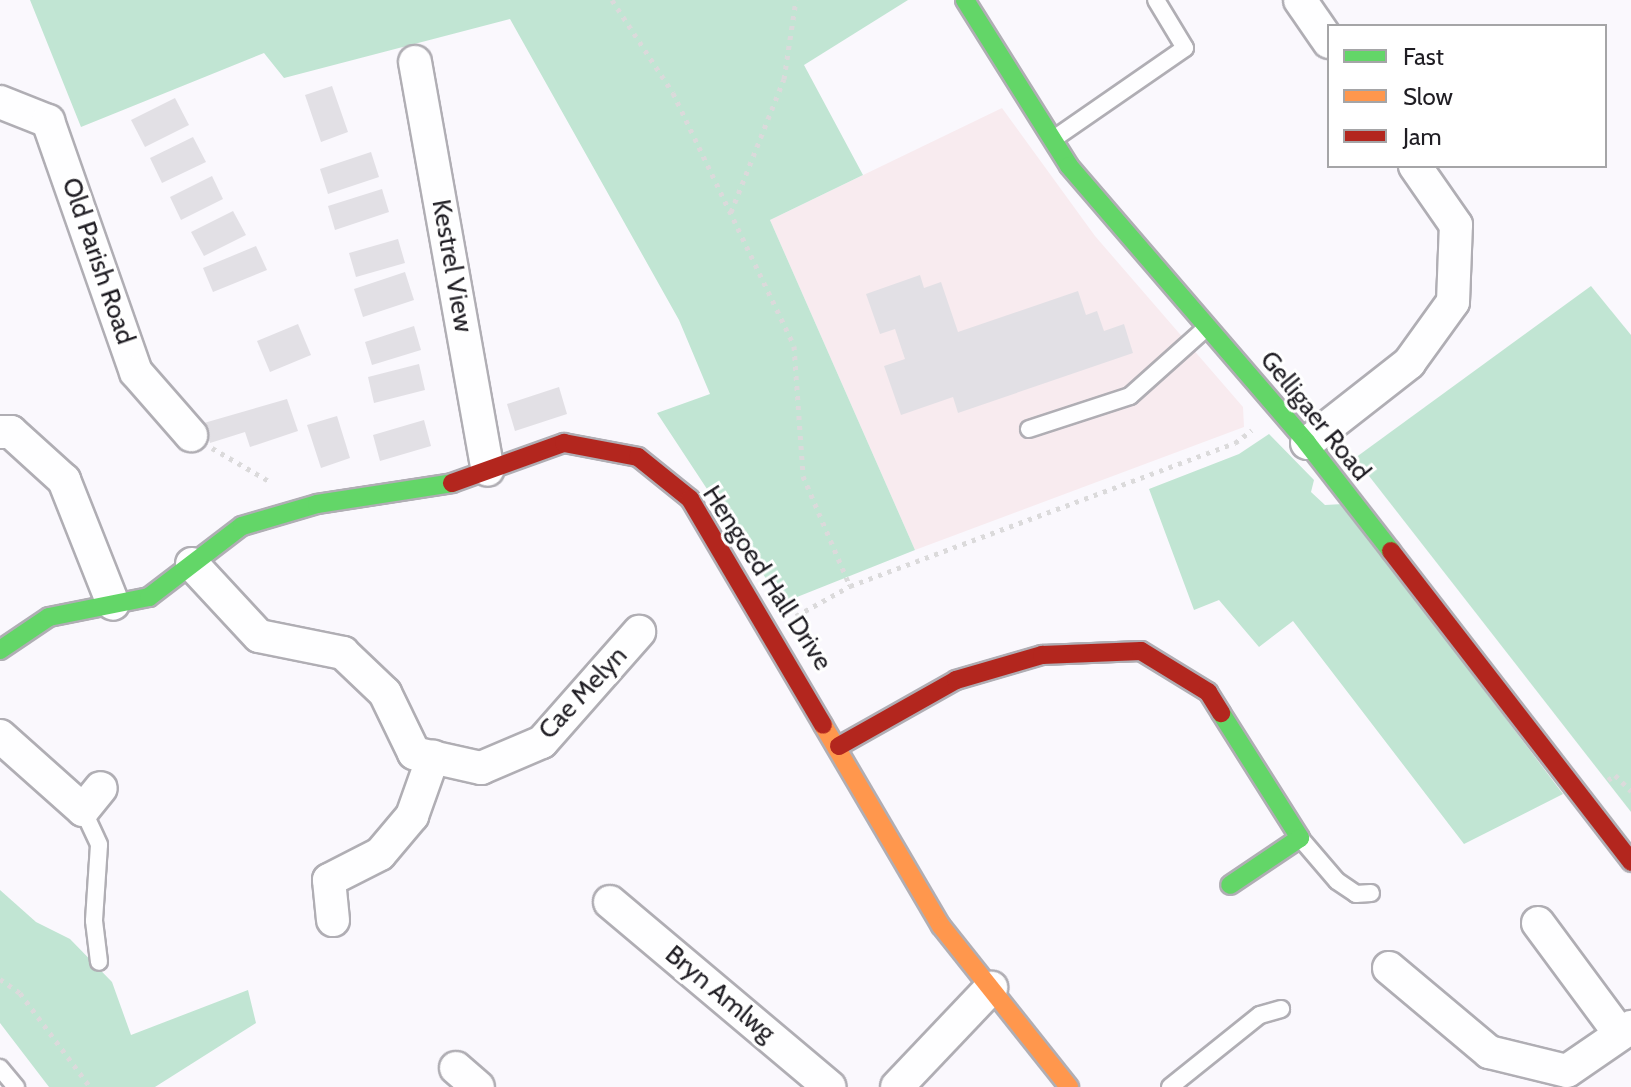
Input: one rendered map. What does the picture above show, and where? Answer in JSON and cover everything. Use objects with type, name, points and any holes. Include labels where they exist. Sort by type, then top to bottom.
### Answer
[{"type":"street","name":"Gelligaer Road","points":[[965,0],[1053,140],[1307,443],[1631,862]]},
{"type":"street","points":[[1300,0],[1327,39]]},
{"type":"street","name":"Kestrel View","points":[[415,62],[488,470]]},
{"type":"street","name":"Old Parish Road","points":[[0,102],[48,121],[136,372],[191,435]]},
{"type":"street","points":[[1307,443],[1409,363],[1453,302],[1456,225],[1416,168]]},
{"type":"street","points":[[0,432],[11,432],[64,480],[113,604]]},
{"type":"street","name":"Hengoed Hall Drive","points":[[0,650],[49,617],[149,597],[242,526],[317,504],[437,488],[564,443],[638,457],[690,499],[839,746],[941,926],[1069,1087]]},
{"type":"street","name":"Cae Melyn","points":[[192,564],[259,636],[343,653],[385,693],[414,753],[481,768],[542,742],[639,632]]},
{"type":"street","points":[[839,746],[956,680],[1042,655],[1141,651],[1208,692],[1300,838],[1230,885]]},
{"type":"street","points":[[0,736],[92,799]]},
{"type":"street","points":[[333,920],[329,880],[380,854],[412,816],[433,757]]},
{"type":"street","name":"Bryn Amlwg","points":[[610,902],[830,1087]]},
{"type":"street","points":[[1389,968],[1489,1052],[1567,1071],[1627,1035],[1538,923]]},
{"type":"street","points":[[897,1087],[991,988]]},
{"type":"lane","points":[[1053,140],[1185,48],[1156,0]]},
{"type":"lane","points":[[1029,429],[1130,396],[1207,327]]},
{"type":"lane","points":[[92,799],[99,845],[94,921],[99,962]]},
{"type":"lane","points":[[1300,838],[1337,881],[1356,894],[1371,893]]},
{"type":"lane","points":[[1170,1087],[1260,1015],[1281,1009]]},
{"type":"lane","points":[[0,1068],[16,1087]]},
{"type":"path","points":[[612,0],[673,93],[794,346],[803,476],[850,586]]},
{"type":"path","points":[[730,212],[784,79],[796,0]]},
{"type":"path","points":[[770,630],[850,586],[1235,443],[1277,409]]},
{"type":"path","points":[[191,435],[274,484]]},
{"type":"path","points":[[0,979],[20,993],[90,1087]]},
{"type":"shaded area","points":[[1002,108],[1095,236],[1243,407],[1244,427],[915,550],[770,220]]},
{"type":"green space","points":[[30,0],[908,0],[804,65],[863,175],[770,220],[915,550],[782,603],[657,413],[710,394],[679,320],[510,19],[284,78],[264,53],[81,127]]},
{"type":"green space","points":[[1591,286],[1631,335],[1631,812],[1355,458]]},
{"type":"green space","points":[[1269,434],[1314,480],[1311,492],[1325,505],[1343,504],[1563,794],[1464,844],[1293,621],[1259,647],[1219,600],[1194,610],[1149,489],[1239,454]]},
{"type":"green space","points":[[0,890],[36,922],[70,939],[112,982],[131,1035],[248,990],[256,1023],[155,1087],[49,1087],[0,1023]]},
{"type":"building","points":[[332,86],[348,132],[321,142],[305,95]]},
{"type":"building","points":[[175,98],[189,125],[145,147],[131,120]]},
{"type":"building","points":[[193,137],[206,162],[162,183],[150,158]]},
{"type":"building","points":[[371,152],[379,177],[328,194],[320,169]]},
{"type":"building","points":[[212,176],[223,199],[181,220],[170,197]]},
{"type":"building","points":[[382,189],[389,212],[335,230],[328,206]]},
{"type":"building","points":[[233,211],[246,235],[204,256],[191,232]]},
{"type":"building","points":[[398,239],[405,263],[356,277],[349,253]]},
{"type":"building","points":[[256,246],[267,270],[213,292],[203,268]]},
{"type":"building","points":[[405,272],[414,300],[363,317],[354,289]]},
{"type":"building","points":[[920,275],[924,288],[941,282],[958,332],[1078,291],[1086,315],[1097,311],[1104,331],[1124,324],[1133,353],[958,413],[953,397],[901,415],[884,366],[905,359],[895,329],[880,334],[866,294]]},
{"type":"building","points":[[298,324],[311,355],[270,372],[257,341]]},
{"type":"building","points":[[414,326],[421,350],[372,365],[365,342]]},
{"type":"building","points":[[419,364],[425,390],[374,403],[368,377]]},
{"type":"building","points":[[559,387],[567,414],[515,431],[507,404]]},
{"type":"building","points":[[287,399],[298,431],[250,447],[245,432],[210,443],[204,423]]},
{"type":"building","points":[[337,416],[350,458],[321,468],[307,425]]},
{"type":"building","points":[[424,420],[431,446],[380,461],[373,435]]},
{"type":"traffic: fast","points":[[965,0],[1069,166],[1307,443],[1391,551]]},
{"type":"traffic: fast","points":[[0,650],[49,617],[149,597],[242,526],[317,504],[452,483]]},
{"type":"traffic: fast","points":[[1221,713],[1300,838],[1230,885]]},
{"type":"traffic: slow","points":[[823,725],[941,926],[1069,1087]]},
{"type":"traffic: jam","points":[[452,483],[564,443],[638,457],[690,499],[823,725]]},
{"type":"traffic: jam","points":[[1391,551],[1631,862]]},
{"type":"traffic: jam","points":[[839,746],[956,680],[1042,655],[1141,651],[1208,692],[1221,713]]}]
